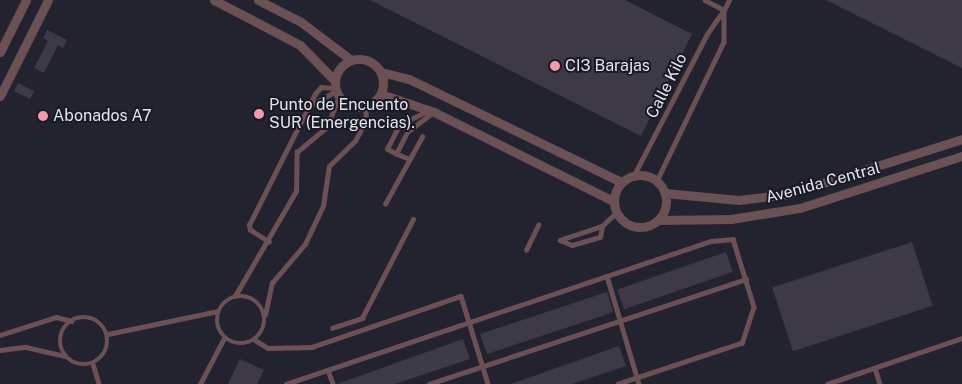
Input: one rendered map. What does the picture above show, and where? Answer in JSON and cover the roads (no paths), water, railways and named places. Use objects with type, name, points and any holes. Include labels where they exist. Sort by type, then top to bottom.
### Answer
[{"type":"street","points":[[0,52],[26,0]]},
{"type":"street","points":[[0,96],[48,0]]},
{"type":"street","points":[[214,0],[300,45],[337,89],[355,107],[365,107],[381,94]]},
{"type":"street","points":[[258,0],[301,22],[351,60]]},
{"type":"street","points":[[276,9],[280,0]]},
{"type":"street","points":[[337,89],[343,65],[351,60],[363,59],[381,72],[409,80],[621,182]]},
{"type":"street","points":[[381,72],[381,94]]},
{"type":"street","points":[[381,94],[431,111],[613,201]]},
{"type":"street","name":"Avenida Central","points":[[665,193],[739,200],[788,194],[962,139]]},
{"type":"street","name":"Avenida Central","points":[[659,220],[731,219],[800,208],[962,156]]},
{"type":"street","points":[[634,175],[657,181],[665,193],[666,204],[659,220],[641,228],[623,222],[616,213],[613,201],[621,182],[634,175]]},
{"type":"lane","points":[[705,0],[724,10]]},
{"type":"lane","name":"Calle Kilo","points":[[634,175],[707,34],[729,0]]},
{"type":"lane","name":"Calle Kilo","points":[[657,181],[724,42],[724,10]]},
{"type":"lane","points":[[269,242],[250,230],[249,224],[308,107],[321,87],[337,89]]},
{"type":"lane","points":[[308,107],[337,89]]},
{"type":"lane","points":[[108,334],[218,311],[235,296],[269,242],[296,191],[297,152],[327,127],[337,89]]},
{"type":"lane","points":[[218,311],[217,325],[224,338],[239,344],[254,340],[263,329],[272,284],[305,244],[324,206],[329,166],[355,141],[366,120],[365,107]]},
{"type":"lane","points":[[408,159],[387,149],[400,124],[431,111]]},
{"type":"lane","points":[[396,154],[412,126],[427,121],[431,111]]},
{"type":"lane","points":[[385,204],[408,159],[422,137]]},
{"type":"lane","points":[[602,226],[600,237],[572,245],[560,240],[602,226],[616,213]]},
{"type":"lane","points":[[332,328],[362,318],[413,219]]},
{"type":"lane","points":[[526,250],[538,225]]},
{"type":"lane","points":[[286,384],[710,240],[733,238],[754,307],[742,343],[620,384]]},
{"type":"lane","points":[[607,276],[639,384]]},
{"type":"lane","points":[[429,384],[746,279]]},
{"type":"lane","points":[[235,296],[257,302],[265,315]]},
{"type":"lane","points":[[254,340],[268,348],[312,347],[461,296],[488,384]]},
{"type":"lane","points":[[0,335],[56,317],[72,320],[93,319],[108,334],[107,349],[93,364],[78,364],[65,356],[26,347],[0,350]]},
{"type":"lane","points":[[65,356],[60,341],[72,320]]},
{"type":"lane","points":[[200,384],[224,338]]},
{"type":"lane","points":[[826,384],[962,338]]},
{"type":"lane","points":[[93,364],[99,384]]},
{"type":"lane","points":[[875,368],[880,384]]},
{"type":"lane","points":[[328,370],[333,384]]},
{"type":"place","name":"CI3 Barajas","points":[[555,66]]},
{"type":"place","name":"Punto de Encuento SUR (Emergencias).","points":[[259,114]]},
{"type":"place","name":"Abonados A7","points":[[43,116]]}]
